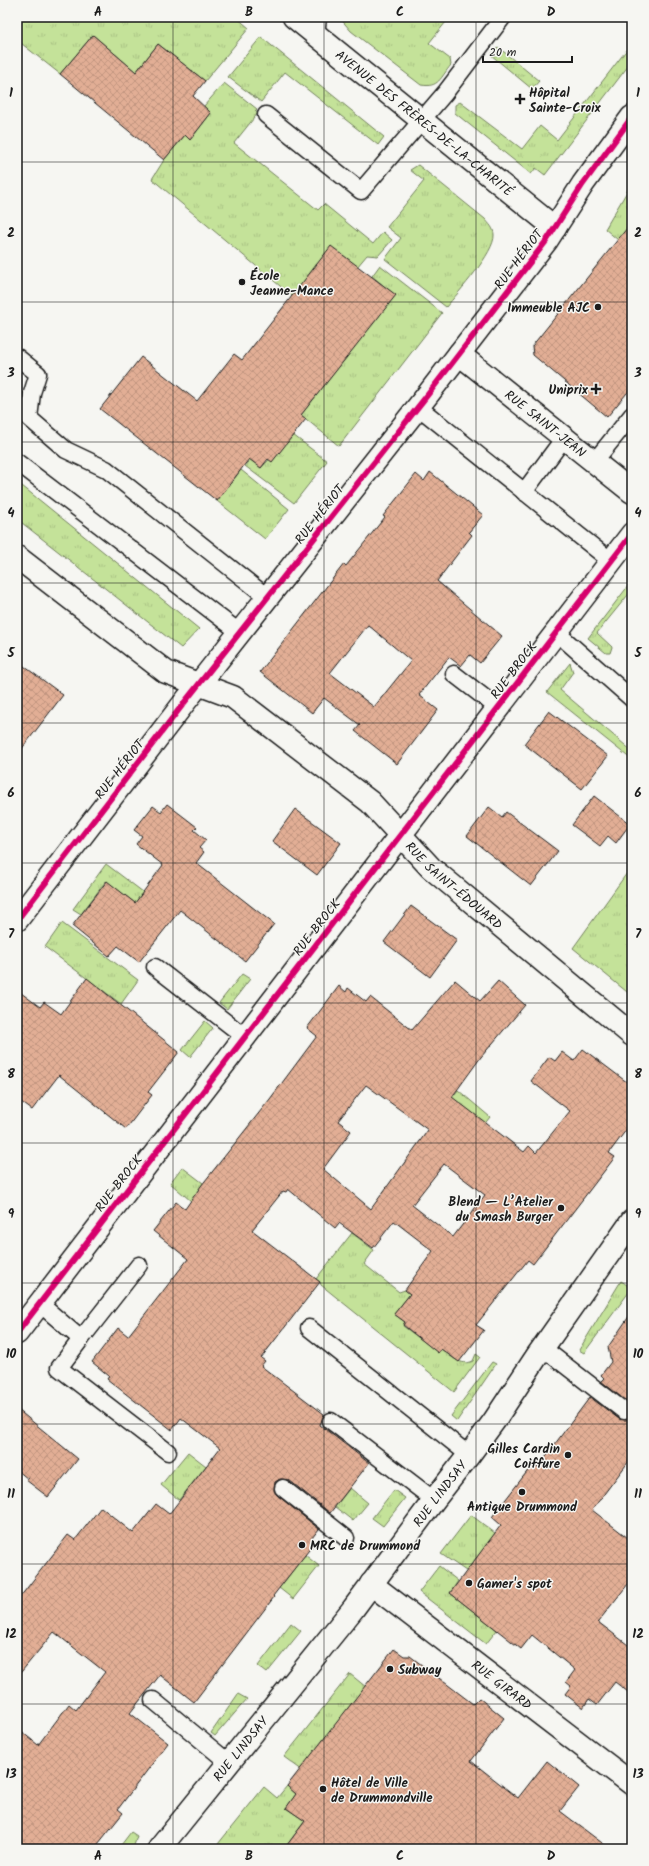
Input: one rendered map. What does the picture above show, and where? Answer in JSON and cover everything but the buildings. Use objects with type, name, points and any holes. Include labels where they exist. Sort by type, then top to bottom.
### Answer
[{"type":"street","name":"AVENUE DES FRÈRES-DE-LA-CHARITÉ","points":[[294,17],[317,26],[422,120],[555,228]]},
{"type":"street","name":"RUE HÉRIOT","points":[[17,920],[239,632],[459,354],[555,228],[583,184],[632,117]]},
{"type":"street","name":"RUE SAINT-JEAN","points":[[459,354],[632,492]]},
{"type":"street","name":"RUE BROCK","points":[[17,1333],[632,534]]},
{"type":"street","name":"RUE SAINT-ÉDOUARD","points":[[17,557],[166,672],[233,697],[370,802],[431,868],[632,1035]]},
{"type":"street","name":"RUE LINDSAY","points":[[159,1849],[371,1584],[470,1455],[542,1348],[632,1221]]},
{"type":"street","name":"RUE GIRARD","points":[[371,1584],[632,1784]]},
{"type":"lane","points":[[266,115],[361,192],[422,120],[503,17]]},
{"type":"lane","points":[[17,357],[38,374],[32,393],[29,418],[66,450],[106,469],[267,597]]},
{"type":"lane","points":[[417,406],[611,561]]},
{"type":"lane","points":[[594,462],[632,415]]},
{"type":"lane","points":[[524,492],[564,438]]},
{"type":"lane","points":[[17,462],[239,632]]},
{"type":"lane","points":[[556,632],[632,699]]},
{"type":"lane","points":[[454,674],[498,708]]},
{"type":"lane","points":[[155,968],[245,1037]]},
{"type":"lane","points":[[138,1265],[59,1368],[168,1452]]},
{"type":"lane","points":[[39,1303],[81,1339]]},
{"type":"lane","points":[[309,1328],[470,1455]]},
{"type":"lane","points":[[542,1348],[624,1411]]},
{"type":"lane","points":[[331,1421],[434,1500]]},
{"type":"lane","points":[[283,1488],[346,1538]]},
{"type":"lane","points":[[153,1700],[229,1762]]},
{"type":"green space","points":[[26,17],[236,17],[249,28],[205,81],[158,44],[136,72],[93,35],[60,74],[17,40],[17,27]]},
{"type":"green space","points":[[339,17],[450,17],[429,43],[450,59],[451,65],[436,83],[427,86],[421,85],[351,31]]},
{"type":"green space","points":[[261,37],[384,137],[378,145],[285,72],[261,102],[228,77]]},
{"type":"green space","points":[[632,43],[632,61],[545,175],[536,168],[531,174],[455,113],[455,105],[460,102],[522,149],[540,126],[557,140]]},
{"type":"green space","points":[[498,47],[539,81],[532,89],[491,55]]},
{"type":"green space","points":[[224,83],[257,109],[255,111],[258,113],[234,143],[318,210],[324,204],[373,244],[383,232],[392,240],[378,256],[367,255],[357,267],[292,296],[152,179],[164,160],[185,135],[191,139],[211,113],[204,106]]},
{"type":"green space","points":[[418,165],[485,219],[491,226],[494,233],[493,242],[482,262],[467,283],[446,307],[385,259],[401,238],[387,227],[424,181],[410,170]]},
{"type":"green space","points":[[632,183],[632,222],[618,240],[605,229]]},
{"type":"green space","points":[[380,265],[442,313],[339,446],[301,415],[395,295],[372,276]]},
{"type":"green space","points":[[293,435],[327,461],[294,503],[245,466],[250,459],[261,468]]},
{"type":"green space","points":[[241,470],[289,509],[265,539],[217,501]]},
{"type":"green space","points":[[17,482],[199,629],[181,648],[17,519]]},
{"type":"green space","points":[[632,581],[632,590],[597,633],[612,647],[610,653],[606,653],[588,638]]},
{"type":"green space","points":[[570,663],[573,672],[560,690],[632,751],[632,760],[547,692]]},
{"type":"green space","points":[[106,864],[143,892],[135,903],[106,881],[81,914],[73,909]]},
{"type":"green space","points":[[632,866],[632,996],[573,948]]},
{"type":"green space","points":[[62,923],[138,980],[121,1004],[45,947]]},
{"type":"green space","points":[[242,974],[250,979],[227,1009],[219,1003]]},
{"type":"green space","points":[[205,1021],[213,1028],[190,1057],[182,1050]]},
{"type":"green space","points":[[458,1090],[490,1117],[471,1141],[437,1117]]},
{"type":"green space","points":[[182,1167],[203,1183],[191,1201],[170,1183]]},
{"type":"green space","points":[[352,1233],[374,1250],[364,1264],[399,1292],[405,1290],[410,1294],[394,1314],[405,1322],[403,1326],[438,1352],[441,1349],[460,1362],[464,1363],[473,1361],[476,1354],[480,1357],[454,1392],[321,1285],[316,1279]]},
{"type":"green space","points":[[621,1281],[632,1288],[584,1353],[579,1350]]},
{"type":"green space","points":[[492,1362],[496,1364],[457,1421],[451,1416]]},
{"type":"green space","points":[[188,1452],[206,1466],[179,1500],[161,1485]]},
{"type":"green space","points":[[350,1488],[368,1503],[353,1521],[335,1507]]},
{"type":"green space","points":[[394,1490],[405,1498],[383,1526],[372,1518]]},
{"type":"green space","points":[[471,1515],[573,1592],[481,1552],[466,1571],[441,1554]]},
{"type":"green space","points":[[305,1555],[319,1566],[293,1599],[279,1588]]},
{"type":"green space","points":[[439,1566],[458,1581],[450,1593],[497,1630],[486,1644],[419,1592]]},
{"type":"green space","points":[[291,1623],[301,1631],[267,1673],[258,1666]]},
{"type":"green space","points":[[350,1674],[366,1687],[310,1776],[284,1757]]},
{"type":"green space","points":[[238,1694],[247,1699],[215,1736],[211,1733]]},
{"type":"green space","points":[[287,1786],[296,1794],[286,1808],[305,1821],[284,1849],[214,1849],[264,1787],[277,1798]]},
{"type":"green space","points":[[131,1832],[137,1836],[133,1849],[118,1849]]},
{"type":"cycle path","points":[[17,920],[184,703],[429,393],[547,240],[583,184],[632,117]]},
{"type":"cycle path","points":[[17,1333],[632,534]]},
{"type":"place","name":"Hôpital Sainte-Croix","points":[[520,99]]},
{"type":"place","name":"École Jeanne-Mance","points":[[242,282]]},
{"type":"place","name":"Immeuble AJC","points":[[598,307]]},
{"type":"place","name":"Uniprix","points":[[596,389]]},
{"type":"place","name":"Blend — L’Atelier du Smash Burger","points":[[561,1208]]},
{"type":"place","name":"Gilles Cardin Coiffure","points":[[568,1455]]},
{"type":"place","name":"Antique Drummond","points":[[522,1492]]},
{"type":"place","name":"MRC de Drummond","points":[[302,1545]]},
{"type":"place","name":"Gamer's spot","points":[[469,1583]]},
{"type":"place","name":"Subway","points":[[390,1669]]},
{"type":"place","name":"Hôtel de Ville de Drummondville","points":[[323,1789]]}]
